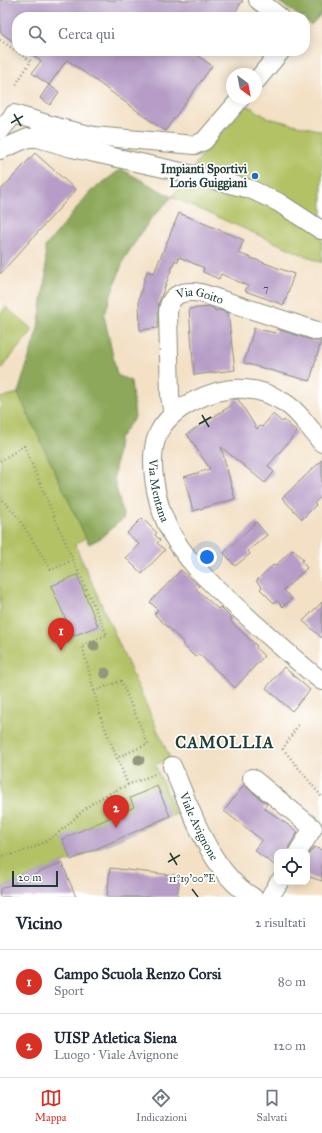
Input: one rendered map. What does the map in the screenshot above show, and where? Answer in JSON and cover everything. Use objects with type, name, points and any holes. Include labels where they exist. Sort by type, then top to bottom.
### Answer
[{"type":"street","points":[[258,0],[274,12]]},
{"type":"street","points":[[262,74],[277,56]]},
{"type":"street","points":[[0,131],[14,114],[64,129],[94,136],[195,145],[204,141],[236,104]]},
{"type":"street","points":[[0,150],[28,138],[38,138],[72,148],[250,189],[278,202],[321,230]]},
{"type":"street","name":"Via Goito","points":[[173,414],[170,396],[168,313],[169,304],[175,296],[186,292],[201,293],[317,331]]},
{"type":"street","name":"Via Mentana","points":[[322,443],[295,410],[289,406],[269,395],[245,389],[231,389],[201,398],[173,414],[163,425],[158,434],[153,460],[154,477],[161,510],[182,551],[193,564],[228,598],[302,665],[322,681]]},
{"type":"street","name":"Viale Avignone","points":[[172,766],[211,853],[227,877],[235,885],[252,897]]},
{"type":"street","points":[[252,778],[313,828],[300,849]]},
{"type":"street","points":[[270,897],[277,885]]},
{"type":"path","points":[[0,40],[12,48]]},
{"type":"path","points":[[15,86],[31,61],[24,56]]},
{"type":"path","points":[[0,461],[24,446],[106,635],[82,645],[100,714],[116,758],[128,785]]},
{"type":"path","points":[[0,497],[18,517],[51,570],[73,560]]},
{"type":"path","points":[[94,691],[121,681],[148,744],[116,758]]},
{"type":"path","points":[[298,725],[283,749],[322,797]]},
{"type":"path","points":[[0,856],[20,852],[41,844],[61,831],[94,802],[172,766]]},
{"type":"green space","points":[[276,0],[322,0],[322,13],[311,25],[310,12],[294,12]]},
{"type":"green space","name":"Impianti Sportivi Loris Guiggiani","points":[[247,105],[268,118],[322,131],[322,263],[172,197],[202,155]]},
{"type":"green space","points":[[121,169],[172,197],[150,220],[124,259],[104,315],[117,375],[131,381],[135,417],[119,439],[114,479],[124,518],[99,539],[89,544],[18,393],[38,328],[46,274],[45,247],[90,192]]},
{"type":"green space","points":[[6,307],[33,330],[0,370],[0,315]]},
{"type":"green space","points":[[18,393],[86,537],[75,545],[170,758],[155,765],[176,814],[0,889],[0,398]]},
{"type":"building","points":[[0,0],[243,0],[235,12],[12,12],[12,40],[0,32]]},
{"type":"building","points":[[34,56],[199,56],[212,66],[165,131],[67,60],[49,85],[32,73],[41,61]]},
{"type":"building","points":[[49,85],[59,92],[50,105],[40,98]]},
{"type":"building","points":[[35,153],[76,190],[0,274],[0,191]]},
{"type":"building","points":[[179,213],[244,240],[238,253],[294,274],[284,305],[245,291],[248,286],[221,274],[219,279],[203,272],[204,268],[179,257],[178,262],[175,260],[159,302],[158,328],[140,330],[139,299],[147,271],[154,273]]},
{"type":"building","points":[[214,308],[215,311],[219,310],[228,313],[235,370],[194,375],[189,309]]},
{"type":"building","points":[[254,328],[275,333],[277,329],[314,341],[321,341],[310,381],[244,363]]},
{"type":"building","points":[[234,399],[238,399],[257,429],[260,426],[262,427],[273,414],[282,422],[284,420],[297,432],[268,466],[274,472],[265,483],[221,447],[235,499],[193,511],[184,477],[210,469],[187,434],[232,405]]},
{"type":"building","points":[[322,460],[322,496],[314,503],[316,505],[302,519],[282,498]]},
{"type":"building","points":[[142,518],[157,533],[155,535],[160,540],[157,543],[165,550],[142,574],[126,558],[139,544],[127,533]]},
{"type":"building","points":[[256,522],[267,535],[248,551],[250,554],[235,566],[224,553]]},
{"type":"building","points":[[293,549],[303,560],[301,561],[307,568],[284,590],[292,599],[283,607],[277,601],[274,603],[260,589],[262,587],[256,581]]},
{"type":"building","points":[[181,570],[199,586],[196,589],[218,609],[220,607],[232,619],[230,621],[257,646],[256,648],[264,656],[235,688],[199,654],[195,657],[182,644],[184,643],[154,614],[158,610],[150,602]]},
{"type":"building","points":[[77,575],[98,626],[73,636],[51,586]]},
{"type":"building","points":[[322,602],[322,638],[303,621]]},
{"type":"building","points":[[284,667],[310,690],[292,711],[266,688]]},
{"type":"building","points":[[244,785],[267,804],[264,808],[298,832],[288,849],[274,849],[274,865],[254,850],[262,840],[224,811]]},
{"type":"building","points":[[157,786],[170,816],[71,860],[62,839],[134,807],[130,798]]},
{"type":"building","points":[[314,847],[322,850],[322,881],[310,877],[310,853]]},
{"type":"building","points":[[62,863],[76,897],[0,897],[0,889]]},
{"type":"building","points":[[110,868],[180,876],[177,897],[107,897]]},
{"type":"place","name":"Impianti Sportivi Loris Guiggiani","points":[[255,176]]},
{"type":"place","name":"Campo Scuola Renzo Corsi","points":[[61,651]]},
{"type":"place","name":"UISP Atletica Siena","points":[[116,828]]},
{"type":"district","name":"CAMOLLIA","points":[[225,742]]}]
